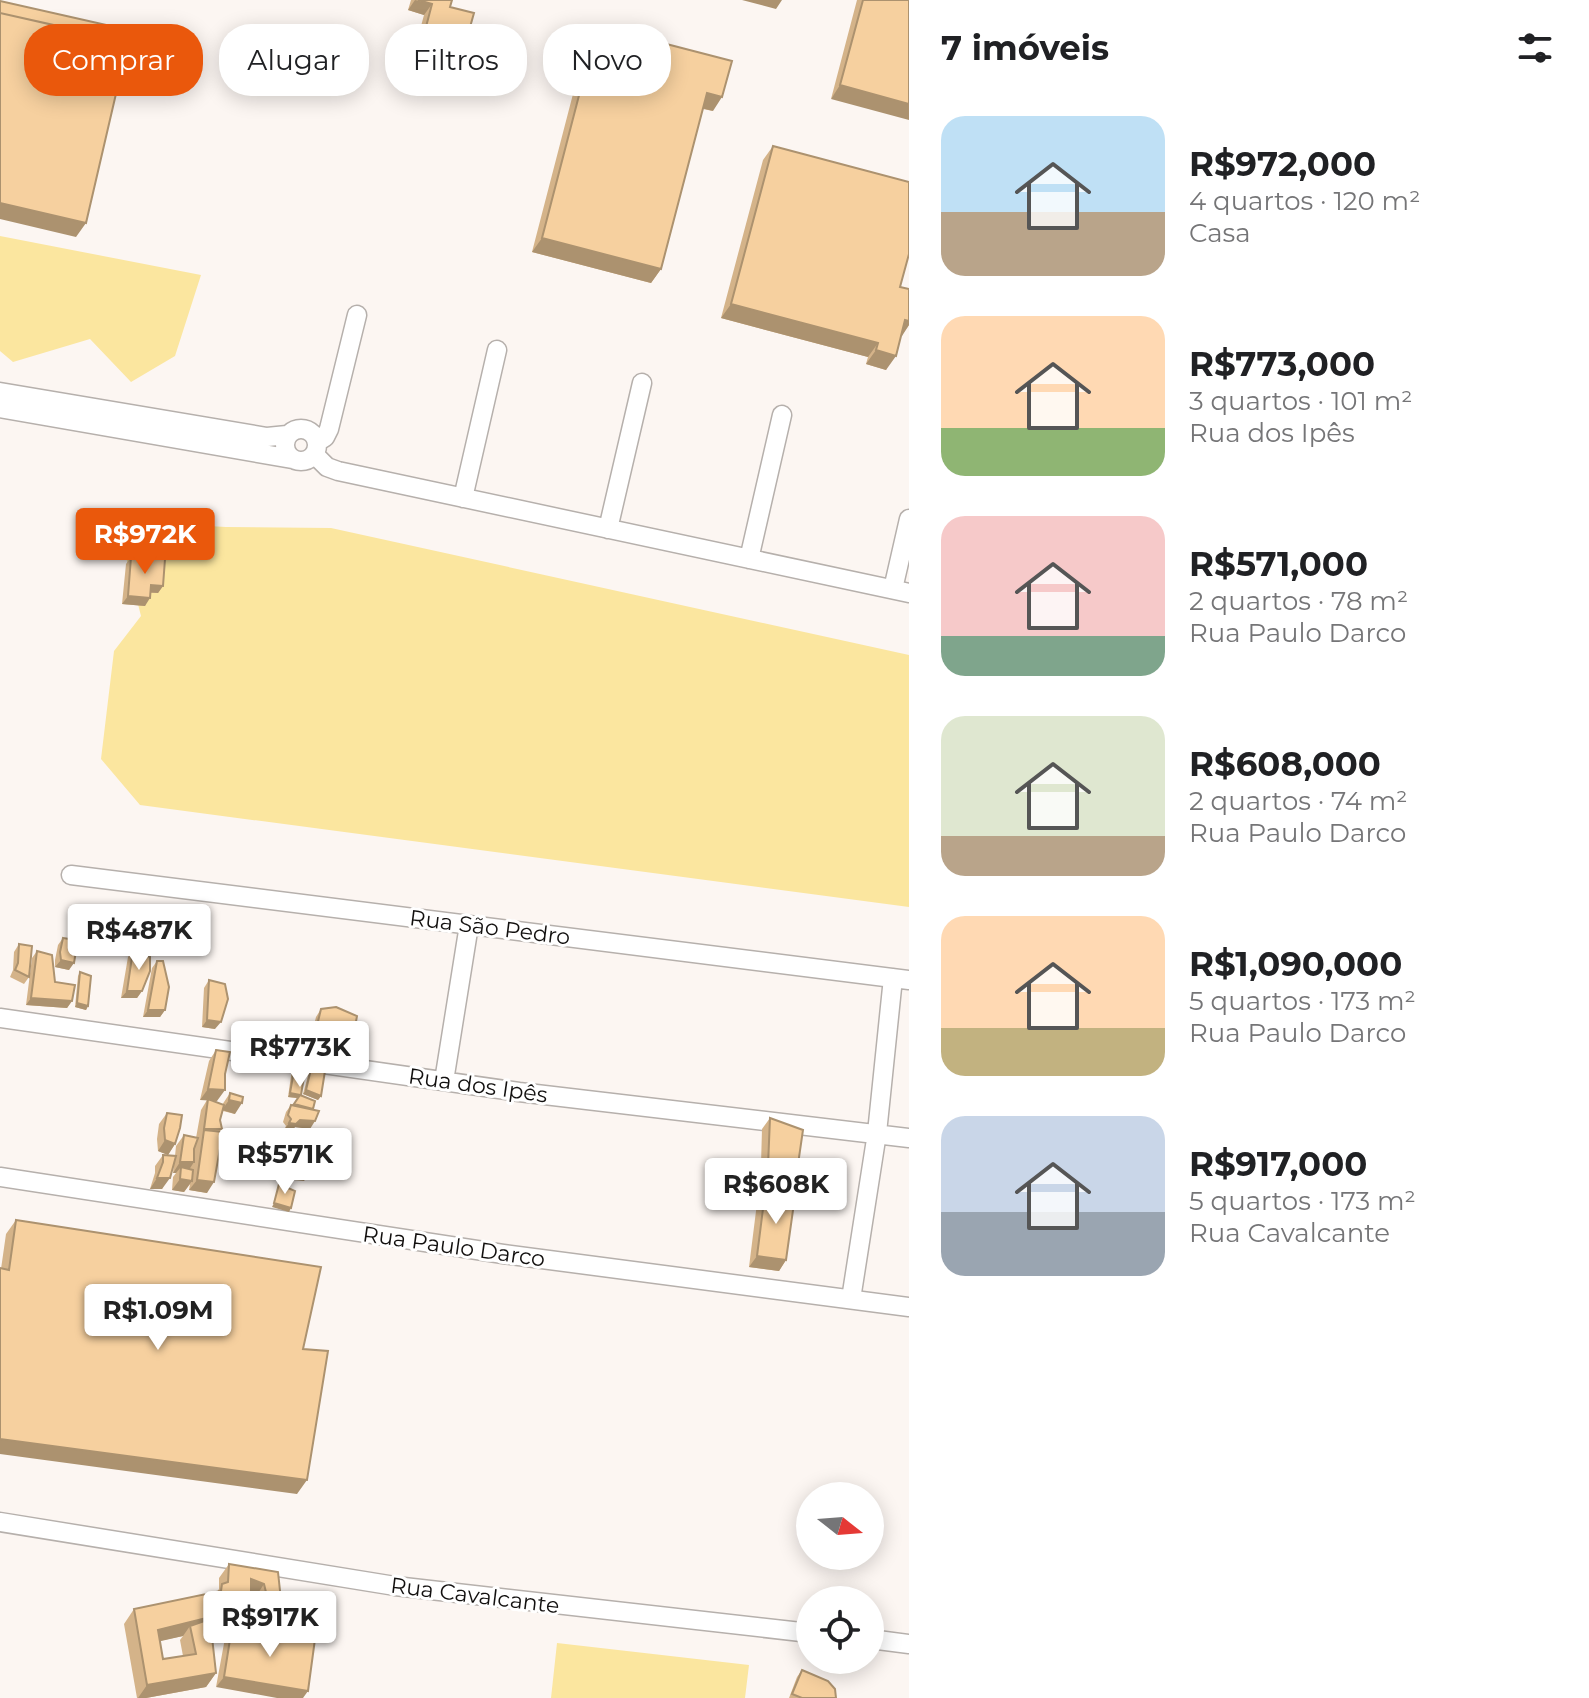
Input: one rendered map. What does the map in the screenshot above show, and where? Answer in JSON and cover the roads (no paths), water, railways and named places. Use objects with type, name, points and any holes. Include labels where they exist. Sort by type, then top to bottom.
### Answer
[{"type":"street","points":[[0,408],[304,461],[310,459],[329,429],[357,315]]},
{"type":"street","points":[[463,498],[497,350]]},
{"type":"street","points":[[608,529],[642,383]]},
{"type":"street","points":[[0,392],[267,437],[304,429],[310,431],[327,467],[338,471],[901,591],[909,519]]},
{"type":"street","points":[[749,559],[782,415]]},
{"type":"street","points":[[287,435],[285,448],[292,459]]},
{"type":"street","name":"Rua São Pedro","points":[[71,875],[901,979]]},
{"type":"street","points":[[444,1081],[469,925]]},
{"type":"street","points":[[851,1299],[901,979]]},
{"type":"street","name":"Rua dos Ipês","points":[[0,1018],[519,1092],[909,1138]]},
{"type":"street","name":"Rua Paulo Darco","points":[[0,1177],[503,1254],[909,1307]]},
{"type":"street","name":"Rua Cavalcante","points":[[0,1522],[395,1586],[796,1631]]},
{"type":"street","points":[[884,1641],[909,1644]]}]
